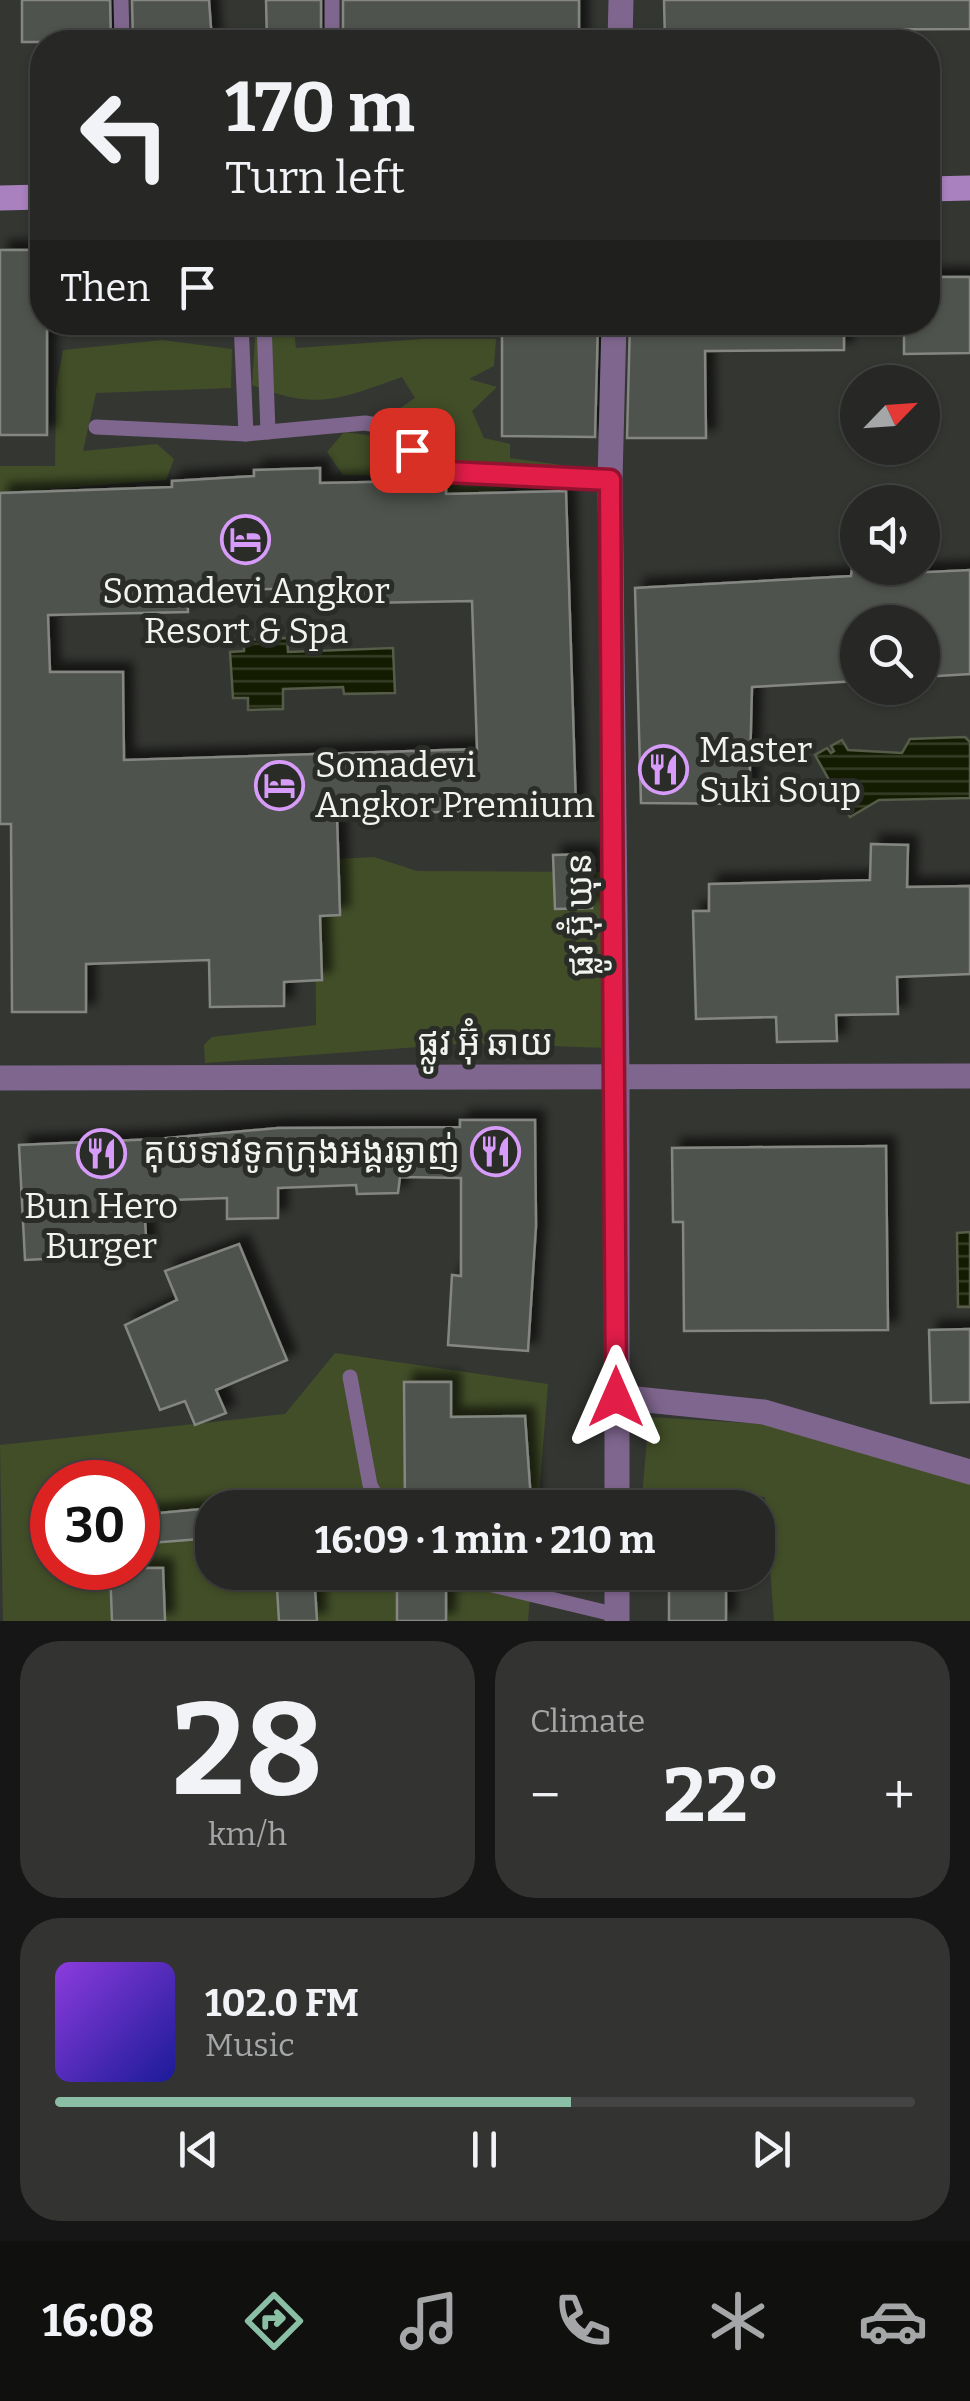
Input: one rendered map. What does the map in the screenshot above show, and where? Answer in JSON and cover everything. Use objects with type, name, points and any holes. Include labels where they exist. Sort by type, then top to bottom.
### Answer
[{"type":"main road","points":[[940,188],[970,188]]},
{"type":"main road","points":[[0,198],[30,197]]},
{"type":"street","points":[[620,30],[621,0]]},
{"type":"street","name":"ផ្លូវ អ៊ុំ ឃុន","points":[[614,335],[610,480],[616,1490]]},
{"type":"street","name":"ផ្លូវ អ៊ុំ ឆាយ","points":[[0,1078],[970,1076]]},
{"type":"street","points":[[616,1397],[764,1412],[970,1472]]},
{"type":"street","points":[[616,1590],[616,1618]]},
{"type":"lane","points":[[121,0],[122,30]]},
{"type":"lane","points":[[332,0],[332,30]]},
{"type":"lane","points":[[242,335],[246,434]]},
{"type":"lane","points":[[264,335],[268,432]]},
{"type":"lane","points":[[96,427],[246,434],[365,422],[399,429],[426,471],[610,480]]},
{"type":"lane","points":[[350,1377],[373,1490]]},
{"type":"lane","points":[[510,1590],[616,1618]]},
{"type":"shaded area","points":[[255,335],[294,335],[296,348],[423,339],[496,339],[494,366],[469,379],[497,387],[472,411],[484,438],[510,444],[510,458],[562,465],[518,487],[453,499],[396,476],[343,475],[327,452],[344,432],[404,440],[393,413],[415,398],[402,377],[344,396],[312,400],[252,385]]},
{"type":"shaded area","points":[[162,340],[232,349],[231,388],[96,393],[83,451],[157,444],[174,459],[166,480],[0,493],[0,466],[55,466],[56,389],[63,350]]},
{"type":"shaded area","points":[[287,638],[288,652],[393,648],[395,693],[344,694],[343,687],[283,689],[283,709],[248,710],[248,698],[233,698],[230,652],[244,651],[244,640]]},
{"type":"shaded area","points":[[965,737],[970,742],[970,798],[879,800],[850,817],[815,755],[827,748],[831,753],[831,746],[842,740],[848,750],[902,753],[910,739]]},
{"type":"shaded area","points":[[374,857],[417,871],[607,872],[605,1048],[472,1043],[205,1063],[204,1045],[212,1037],[316,1025],[315,860]]},
{"type":"shaded area","points":[[970,1232],[970,1307],[958,1307],[957,1233]]},
{"type":"shaded area","points":[[335,1353],[548,1384],[539,1490],[195,1490],[195,1590],[531,1590],[528,1621],[3,1621],[0,1445],[285,1414]]},
{"type":"shaded area","points":[[649,1417],[763,1424],[970,1484],[970,1621],[774,1621],[775,1490],[643,1490]]},
{"type":"building","points":[[22,0],[110,0],[111,30],[30,30],[30,42],[22,42]]},
{"type":"building","points":[[132,0],[209,0],[211,30],[133,30]]},
{"type":"building","points":[[266,0],[321,0],[321,30],[267,30]]},
{"type":"building","points":[[343,0],[579,0],[579,30],[343,30]]},
{"type":"building","points":[[664,0],[970,0],[970,29],[665,30]]},
{"type":"building","points":[[0,250],[30,250],[30,335],[47,335],[47,435],[0,435]]},
{"type":"building","points":[[940,277],[970,277],[970,353],[904,354],[904,335],[940,335]]},
{"type":"building","points":[[502,335],[598,335],[595,437],[502,436]]},
{"type":"building","points":[[630,335],[844,335],[844,350],[705,351],[706,438],[627,438]]},
{"type":"building","points":[[320,468],[320,483],[446,483],[446,494],[566,491],[576,808],[337,815],[340,915],[320,916],[322,980],[284,982],[284,1006],[210,1007],[209,960],[86,964],[86,1012],[12,1012],[11,824],[0,824],[0,493],[172,487],[172,481],[254,476],[254,470]],"holes":[[[311,588],[311,604],[472,601],[477,749],[124,760],[123,672],[50,672],[48,615],[188,612],[187,591]]]},
{"type":"building","points":[[970,570],[970,674],[940,676],[940,605],[840,605],[840,682],[752,687],[749,804],[641,803],[635,588],[840,577],[840,585],[940,585],[940,571]]},
{"type":"building","points":[[871,844],[908,845],[907,887],[970,886],[970,974],[897,977],[898,1014],[836,1015],[837,1041],[777,1042],[776,1017],[696,1019],[693,911],[709,911],[709,884],[870,880]]},
{"type":"building","points":[[590,854],[592,908],[555,909],[553,855]]},
{"type":"building","points":[[460,1120],[535,1120],[536,1226],[528,1351],[448,1345],[452,1275],[461,1276],[461,1178],[400,1177],[398,1193],[357,1194],[356,1185],[278,1188],[278,1218],[227,1219],[227,1198],[144,1201],[147,1254],[25,1260],[19,1145],[157,1139],[278,1128],[460,1127]]},
{"type":"building","points":[[886,1146],[888,1330],[684,1331],[683,1222],[673,1222],[672,1148]]},
{"type":"building","points":[[239,1244],[287,1360],[216,1390],[226,1413],[195,1425],[185,1401],[160,1410],[125,1325],[177,1300],[165,1271]]},
{"type":"building","points":[[970,1329],[970,1402],[931,1403],[929,1330]]},
{"type":"building","points":[[404,1382],[451,1382],[451,1417],[525,1416],[530,1490],[405,1490]]},
{"type":"building","points":[[195,1510],[195,1539],[160,1542],[160,1513]]},
{"type":"building","points":[[163,1568],[165,1621],[112,1621],[111,1590],[160,1590]]},
{"type":"building","points":[[277,1590],[315,1590],[317,1621],[279,1621]]},
{"type":"building","points":[[397,1590],[446,1590],[446,1621],[397,1621]]},
{"type":"building","points":[[669,1590],[726,1590],[726,1621],[669,1621]]},
{"type":"place","name":"Somadevi Angkor Resort & Spa","points":[[246,539]]},
{"type":"place","name":"Master Suki Soup","points":[[664,770]]},
{"type":"place","name":"Somadevi Angkor Premium","points":[[280,785]]},
{"type":"place","name":"គុយទាវទូកក្រុងអង្គរឆ្ងាញ់","points":[[495,1151]]},
{"type":"place","name":"Bun Hero Burger","points":[[101,1154]]},
{"type":"route","points":[[412,450],[426,471],[610,480],[616,1397]]}]
